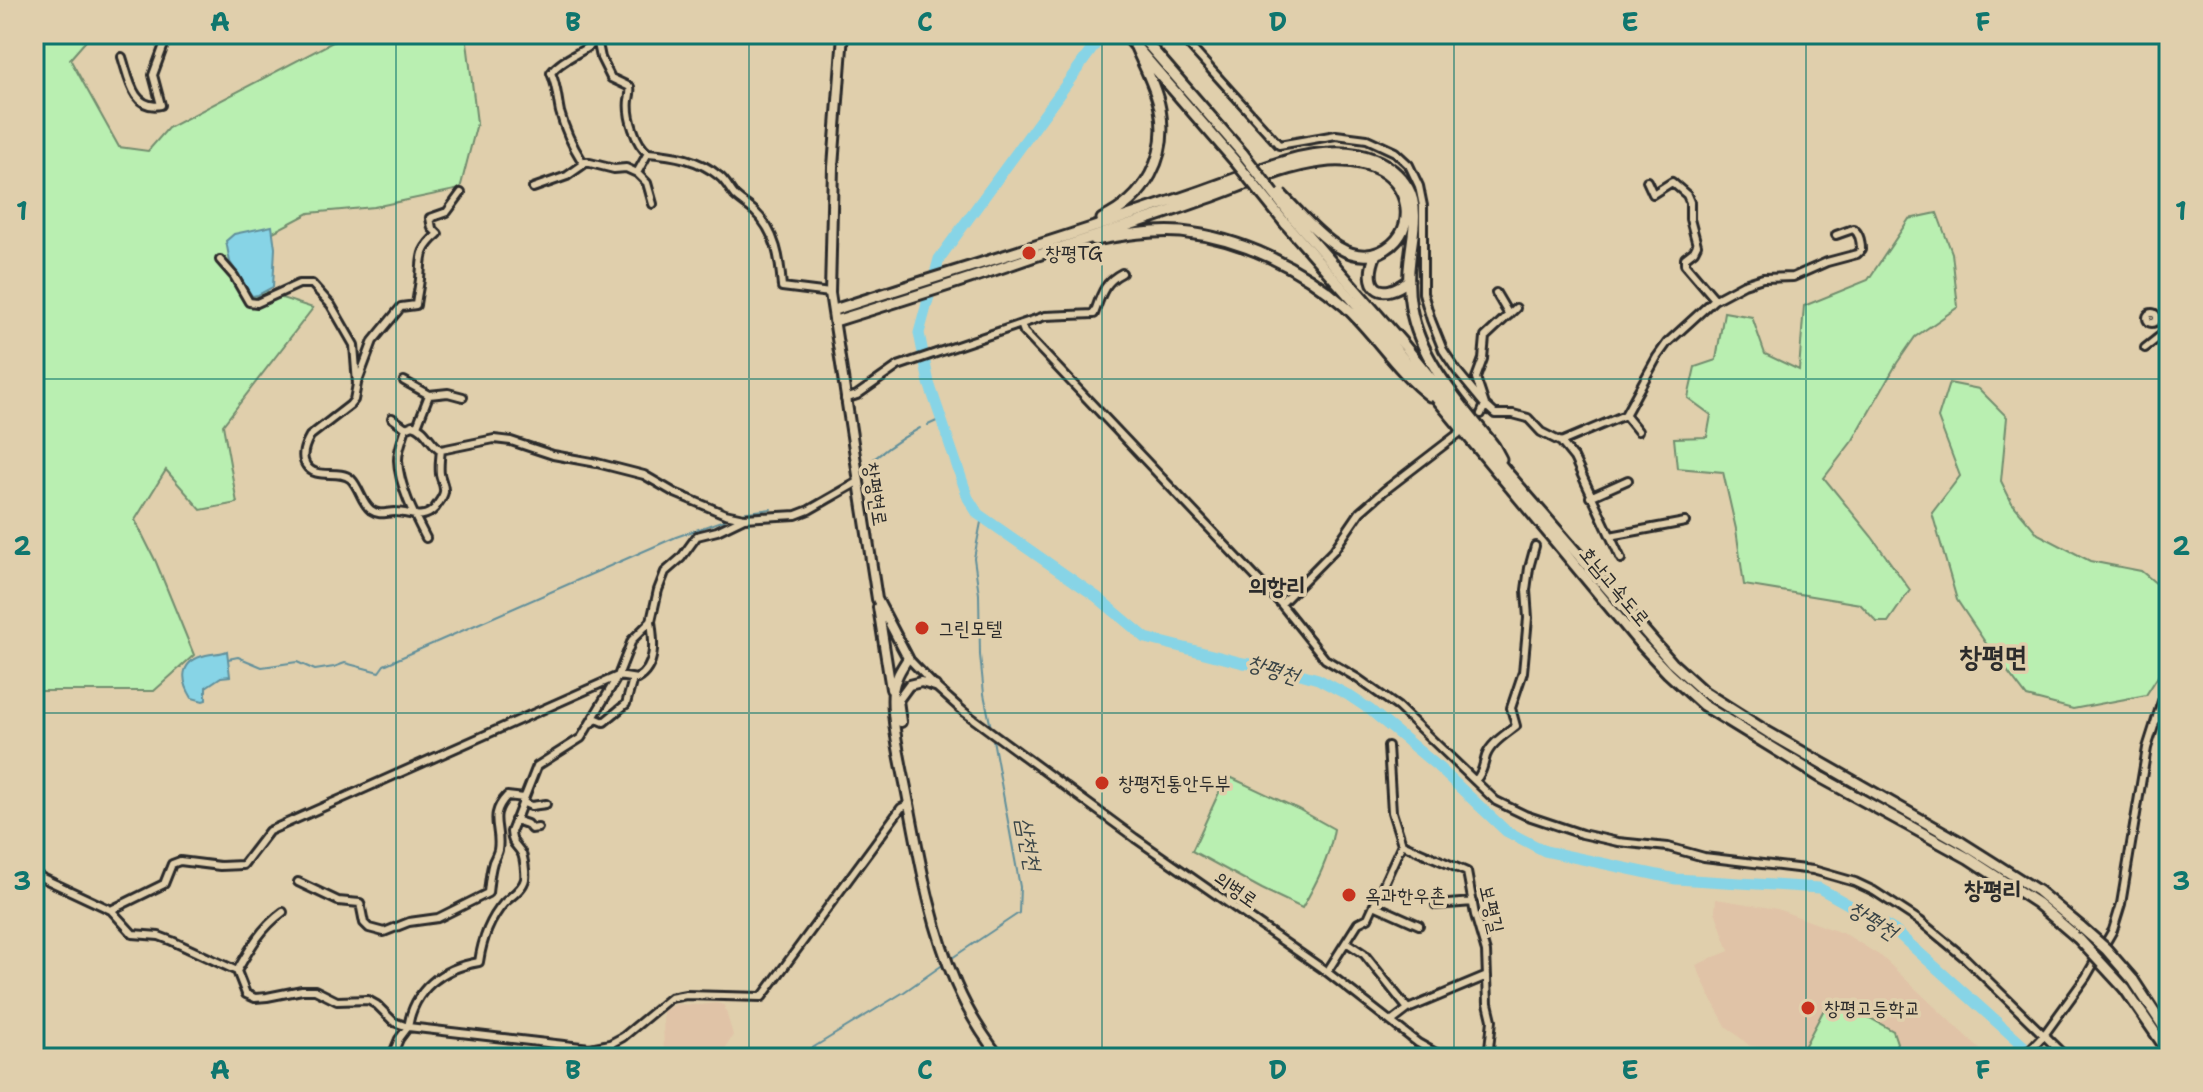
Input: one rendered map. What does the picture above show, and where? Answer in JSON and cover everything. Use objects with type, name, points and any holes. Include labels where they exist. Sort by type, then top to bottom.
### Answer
[{"type":"highway","name":"호남고속도로","points":[[1125,34],[1139,39],[1404,345],[1510,476],[1672,663],[1704,692],[1769,733],[1962,843],[2038,891],[2079,933],[2125,989],[2169,1053]]},
{"type":"highway","points":[[1056,244],[1132,201],[1152,172],[1162,135],[1160,108],[1139,39]]},
{"type":"highway","points":[[835,321],[976,276],[1285,161],[1330,153],[1368,156],[1385,164],[1410,190],[1414,212],[1409,280],[1417,330],[1441,376],[1494,446],[1510,476]]},
{"type":"highway","points":[[834,310],[989,260],[1056,244],[1204,200],[1281,171],[1322,161],[1367,164],[1383,171],[1404,195],[1407,211],[1405,227],[1399,239],[1376,254],[1358,254],[1341,249],[1292,217],[1239,157]]},
{"type":"highway","name":"호남고속도로","points":[[1292,217],[1393,346],[1637,640],[1668,673],[1703,705],[1822,778],[1968,858],[2106,949],[2133,980],[2169,1035]]},
{"type":"highway","points":[[1056,244],[1152,232],[1181,232],[1245,246],[1313,280],[1355,317],[1411,382],[1443,406]]},
{"type":"highway","points":[[1376,254],[1370,277],[1379,289],[1396,290],[1409,280]]},
{"type":"main road","name":"창평현로","points":[[843,34],[833,167],[830,293],[877,599],[908,658]]},
{"type":"main road","points":[[877,599],[899,751],[925,892],[940,943],[961,995],[1000,1058]]},
{"type":"main road","points":[[893,702],[898,673],[908,658]]},
{"type":"main road","points":[[899,751],[902,734],[898,700],[902,692],[909,685],[921,682],[935,686]]},
{"type":"street","points":[[122,57],[134,93],[141,103],[151,107],[161,105],[153,75],[168,34]]},
{"type":"street","points":[[1179,34],[1279,145],[1336,135],[1367,139],[1395,152],[1409,165],[1419,186],[1423,206],[1423,293],[1443,350],[1495,414],[1528,418],[1541,432],[1561,442],[1574,458],[1621,559]]},
{"type":"street","points":[[596,38],[611,78],[630,87],[633,129],[644,151],[678,156],[706,166],[721,177],[736,197],[767,226],[778,254],[782,287],[830,293]]},
{"type":"street","points":[[596,38],[583,52],[551,73],[568,139],[582,161],[614,169],[626,168],[637,173],[647,183],[653,204]]},
{"type":"street","points":[[637,173],[648,153]]},
{"type":"street","points":[[533,188],[567,176],[587,162]]},
{"type":"street","points":[[1647,181],[1653,194],[1672,182],[1687,195],[1697,245],[1685,258],[1685,264],[1715,299]]},
{"type":"street","points":[[441,450],[440,472],[444,490],[441,499],[429,513],[414,516],[374,512],[348,477],[312,471],[304,462],[304,450],[310,436],[354,400],[373,341],[401,307],[416,305],[420,260],[426,245],[438,234],[432,228],[430,218],[447,212],[461,193]]},
{"type":"street","points":[[1561,442],[1625,415],[1667,343],[1715,299],[1744,284],[1763,278],[1793,277],[1861,250],[1857,231],[1853,229],[1836,235]]},
{"type":"street","points":[[220,260],[234,276],[249,302],[257,303],[291,287],[312,284],[331,305],[354,345],[357,384]]},
{"type":"street","points":[[845,399],[857,395],[898,366],[949,348],[1045,316],[1094,314],[1100,295],[1110,279],[1122,273]]},
{"type":"street","points":[[1496,293],[1509,315]]},
{"type":"street","points":[[1481,414],[1485,405],[1476,378],[1483,359],[1485,337],[1516,308]]},
{"type":"street","points":[[2145,348],[2166,331],[2155,322]]},
{"type":"street","points":[[1021,324],[1024,332],[1281,604],[1325,659],[1398,707],[1496,801],[1525,815],[1582,834],[1618,842],[1668,847],[1704,857],[1813,870],[1855,882],[1920,921],[1966,959],[2067,1058]]},
{"type":"street","points":[[404,381],[429,395],[448,393],[463,397]]},
{"type":"street","points":[[417,426],[429,395]]},
{"type":"street","points":[[1625,415],[1638,431]]},
{"type":"street","points":[[392,418],[406,428]]},
{"type":"street","points":[[406,428],[417,426],[441,450],[494,439],[511,441],[553,455],[644,475],[675,493],[725,514],[744,518],[796,515],[858,482]]},
{"type":"street","points":[[406,428],[398,460],[414,516],[426,538]]},
{"type":"street","points":[[1281,604],[1334,550],[1360,512],[1458,434]]},
{"type":"street","points":[[1590,497],[1628,480]]},
{"type":"street","points":[[111,910],[164,884],[172,864],[180,861],[220,866],[243,865],[269,831],[618,676],[633,679],[644,675],[653,653],[651,621],[665,572],[681,558],[697,536],[717,531],[744,518]]},
{"type":"street","points":[[1610,536],[1685,522]]},
{"type":"street","points":[[1475,781],[1483,772],[1487,753],[1496,741],[1516,726],[1511,708],[1523,672],[1528,618],[1526,590],[1535,546]]},
{"type":"street","points":[[391,1058],[408,1027],[410,1013],[433,980],[461,965],[479,962],[493,918],[521,888],[525,878],[522,853],[512,841],[511,832],[537,766],[581,738],[618,676],[632,640],[651,621]]},
{"type":"street","points":[[908,658],[935,686]]},
{"type":"street","points":[[589,725],[597,719],[604,722],[626,704],[633,679]]},
{"type":"street","points":[[2022,1058],[2044,1035],[2086,977],[2113,930],[2128,867],[2147,748],[2169,679]]},
{"type":"street","name":"의병로","points":[[935,686],[964,712],[1135,838],[1327,972],[1418,1043],[1445,1058]]},
{"type":"street","points":[[1327,972],[1358,923],[1368,918],[1402,844],[1392,812],[1388,746]]},
{"type":"street","points":[[298,882],[338,901],[360,903],[364,923],[377,932],[409,922],[438,918],[488,893],[498,849],[495,827],[501,803],[507,796],[523,800],[531,806],[546,804]]},
{"type":"street","points":[[34,874],[111,910],[133,934],[159,936],[237,971],[246,994],[255,998],[315,990],[337,1001],[368,1000],[394,1022],[408,1027],[590,1048],[610,1044],[623,1037],[670,998],[686,995],[762,997],[901,808],[909,804]]},
{"type":"street","points":[[515,820],[531,829],[538,828]]},
{"type":"street","points":[[34,839],[40,841],[40,845],[34,852]]},
{"type":"street","name":"보평길","points":[[1402,844],[1467,872],[1486,952],[1488,1003],[1492,1020],[1488,1058]]},
{"type":"street","points":[[1436,905],[1473,902]]},
{"type":"street","points":[[1374,905],[1419,925]]},
{"type":"street","points":[[237,971],[256,938],[270,921],[283,912]]},
{"type":"street","points":[[1346,942],[1364,954],[1408,1009]]},
{"type":"street","points":[[1391,1022],[1408,1009],[1487,976]]},
{"type":"shaded area","name":"창평고등학교","points":[[1716,899],[1777,909],[1847,935],[1882,957],[1989,1058],[1802,1058],[1791,1052],[1750,1046],[1726,1026],[1696,965],[1729,951],[1715,911]]},
{"type":"shaded area","points":[[676,1004],[724,1005],[733,1035],[720,1058],[664,1058],[663,1011]]},
{"type":"green space","points":[[34,34],[92,34],[70,59],[119,147],[148,151],[168,128],[348,34],[466,34],[477,123],[460,189],[374,207],[309,213],[239,250],[269,294],[313,308],[223,425],[237,503],[201,510],[166,470],[135,520],[156,562],[194,655],[154,691],[34,691]]},
{"type":"green space","points":[[1937,213],[1952,253],[1958,307],[1915,337],[1853,440],[1824,478],[1910,590],[1888,622],[1877,622],[1860,604],[1744,585],[1723,472],[1677,468],[1674,438],[1707,437],[1711,415],[1688,398],[1695,367],[1716,360],[1724,312],[1752,317],[1765,354],[1799,370],[1804,306],[1868,280],[1909,219]]},
{"type":"green space","points":[[1949,383],[1979,389],[2007,417],[2001,481],[2012,503],[2038,534],[2090,561],[2141,571],[2169,594],[2169,653],[2146,695],[2073,709],[2027,697],[1957,600],[1932,513],[1960,476],[1938,418]]},
{"type":"green space","points":[[1232,778],[1334,829],[1322,870],[1302,908],[1192,851],[1222,786]]},
{"type":"green space","points":[[1838,1000],[1893,1031],[1897,1043],[1888,1058],[1819,1058],[1807,1051],[1805,1045],[1828,1002]]},
{"type":"water","points":[[272,226],[275,248],[273,287],[252,296],[230,262],[226,241],[234,234]]},
{"type":"water","points":[[227,651],[230,676],[221,677],[206,687],[206,700],[192,698],[184,678],[187,666],[197,658]]},
{"type":"waterway","name":"창평천","points":[[1103,34],[939,259],[919,333],[929,383],[968,498],[978,514],[1097,597],[1146,638],[1243,663],[1276,667],[1318,679],[1348,695],[1436,765],[1506,831],[1545,851],[1676,879],[1819,888],[1894,930],[2037,1058]]},
{"type":"waterway","points":[[928,425],[941,419]]},
{"type":"waterway","points":[[862,470],[920,428]]},
{"type":"waterway","points":[[741,513],[771,509]]},
{"type":"waterway","name":"삼천천","points":[[982,517],[974,558],[979,594],[980,655],[991,728]]},
{"type":"waterway","points":[[228,659],[238,657],[262,667],[297,662],[315,670],[345,663],[379,672],[384,665],[676,537],[727,519]]},
{"type":"waterway","name":"삼천천","points":[[949,960],[1019,913],[1020,887],[992,734]]},
{"type":"waterway","name":"삼천천","points":[[796,1058],[944,964]]},
{"type":"place","name":"창평TG","points":[[1029,253]]},
{"type":"place","name":"그린모텔","points":[[922,628]]},
{"type":"place","name":"창평전통안두부","points":[[1102,783]]},
{"type":"place","name":"옥과한우촌","points":[[1349,895]]},
{"type":"place","name":"창평고등학교","points":[[1808,1008]]},
{"type":"district","name":"의항리","points":[[1277,586]]},
{"type":"district","name":"창평면","points":[[1993,656]]},
{"type":"district","name":"창평리","points":[[1993,890]]}]
